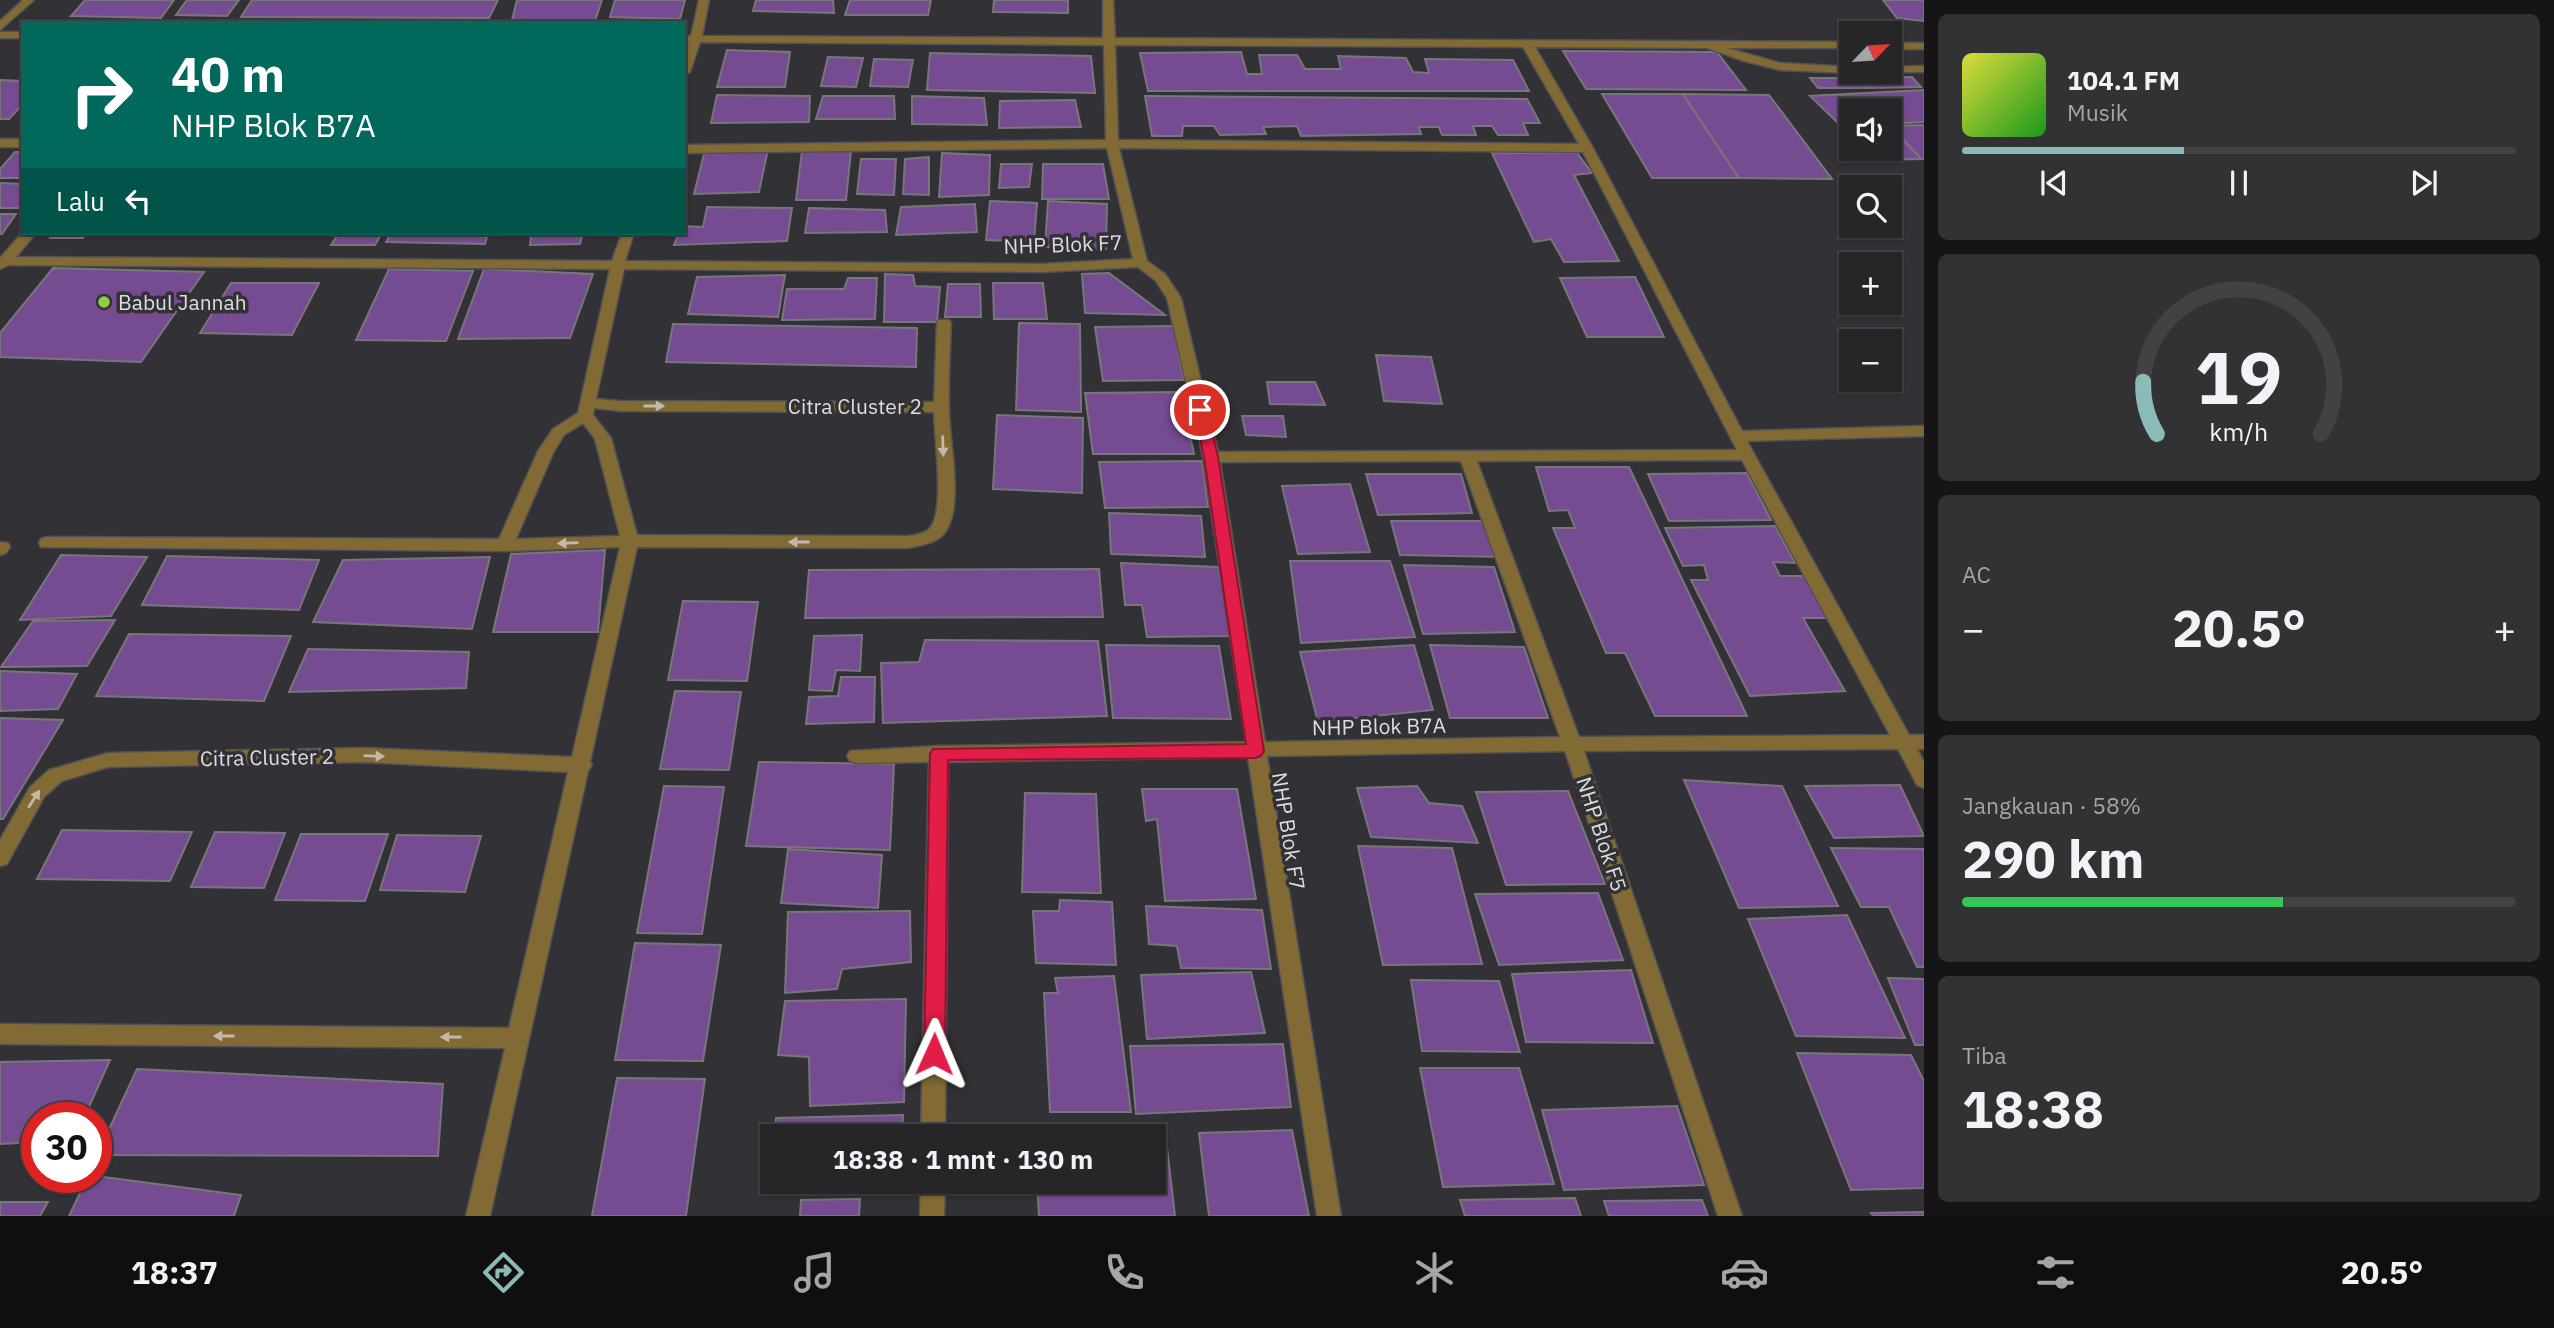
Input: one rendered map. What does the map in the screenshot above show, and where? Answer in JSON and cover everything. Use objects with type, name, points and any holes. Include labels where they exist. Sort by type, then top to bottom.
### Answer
[{"type":"street","points":[[0,27],[29,0]]},
{"type":"street","points":[[686,61],[690,39],[704,0]]},
{"type":"street","points":[[1108,0],[1112,144],[1141,263]]},
{"type":"street","points":[[0,35],[21,36]]},
{"type":"street","points":[[690,39],[1839,45]]},
{"type":"street","points":[[1703,42],[1752,62],[1779,68],[1839,70]]},
{"type":"street","points":[[1527,43],[1587,148],[1746,454],[1924,780]]},
{"type":"street","points":[[1902,46],[1924,46]]},
{"type":"street","points":[[1902,70],[1924,69]]},
{"type":"street","points":[[0,143],[21,143]]},
{"type":"street","points":[[686,149],[1112,144],[1587,148]]},
{"type":"street","points":[[2,264],[27,235]]},
{"type":"street","points":[[505,545],[545,450],[558,432],[585,409],[618,263],[627,235]]},
{"type":"street","name":"NHP Blok F7","points":[[2,264],[618,263],[1041,268],[1141,263],[1160,277],[1174,298],[1211,457],[1329,1216]]},
{"type":"street","points":[[940,407],[944,323]]},
{"type":"street","name":"Citra Cluster 2","points":[[47,543],[505,545],[630,541],[908,542],[929,537],[939,529],[945,512],[940,407],[620,406],[585,409]]},
{"type":"street","points":[[478,1216],[582,765],[630,541],[603,438],[585,409]]},
{"type":"street","points":[[1738,436],[1924,431]]},
{"type":"street","name":"NHP Blok F5","points":[[1466,454],[1572,744],[1730,1216]]},
{"type":"street","points":[[1211,457],[1746,454]]},
{"type":"street","name":"NHP Blok B7A","points":[[857,756],[1572,744],[1924,742]]},
{"type":"street","points":[[933,1124],[939,754]]},
{"type":"street","name":"Citra Cluster 2","points":[[0,858],[37,792],[56,775],[108,760],[364,755],[582,765]]},
{"type":"street","points":[[0,1034],[520,1038]]},
{"type":"street","points":[[932,1216],[933,1194]]},
{"type":"building","points":[[85,0],[174,0],[161,18],[71,16]]},
{"type":"building","points":[[187,0],[239,0],[227,16],[176,15]]},
{"type":"building","points":[[252,0],[498,0],[489,18],[241,17]]},
{"type":"building","points":[[517,0],[602,0],[595,21],[512,20]]},
{"type":"building","points":[[615,0],[685,0],[680,19],[610,17]]},
{"type":"building","points":[[756,0],[833,0],[834,13],[753,11]]},
{"type":"building","points":[[850,0],[931,0],[928,15],[845,15]]},
{"type":"building","points":[[994,0],[1068,0],[1068,13],[993,12]]},
{"type":"building","points":[[1883,0],[1924,0],[1924,21],[1897,18]]},
{"type":"building","points":[[727,50],[790,52],[785,87],[717,87]]},
{"type":"building","points":[[1563,51],[1717,52],[1746,90],[1586,89]]},
{"type":"building","points":[[1241,52],[1247,74],[1262,74],[1259,55],[1297,55],[1305,69],[1341,69],[1338,56],[1406,58],[1413,72],[1429,73],[1425,59],[1513,60],[1529,91],[1148,91],[1140,53]]},
{"type":"building","points":[[930,53],[1091,56],[1095,93],[927,90]]},
{"type":"building","points":[[828,57],[863,58],[856,87],[821,86]]},
{"type":"building","points":[[874,59],[913,60],[908,87],[870,86]]},
{"type":"building","points":[[1902,77],[1912,77],[1921,87],[1871,88],[1867,84],[1902,84]]},
{"type":"building","points":[[1810,78],[1839,78],[1839,84],[1867,84],[1871,88],[1818,88]]},
{"type":"building","points":[[0,80],[21,81],[21,106],[9,119],[0,119]]},
{"type":"building","points":[[1924,90],[1924,122],[1902,123],[1902,98],[1839,98],[1839,124],[1810,96]]},
{"type":"building","points":[[1602,94],[1683,94],[1739,178],[1652,178]]},
{"type":"building","points":[[1683,94],[1769,95],[1832,179],[1739,178]]},
{"type":"building","points":[[717,95],[810,96],[809,122],[711,123]]},
{"type":"building","points":[[823,96],[894,96],[895,119],[816,119]]},
{"type":"building","points":[[912,96],[984,98],[987,125],[912,124]]},
{"type":"building","points":[[1145,96],[1527,99],[1540,123],[1523,123],[1528,135],[1498,135],[1492,126],[1473,126],[1476,135],[1442,135],[1439,127],[1419,127],[1421,134],[1301,136],[1297,126],[1263,127],[1266,134],[1220,135],[1214,126],[1183,126],[1182,136],[1152,136]]},
{"type":"building","points":[[1075,100],[1081,127],[999,128],[1000,101]]},
{"type":"building","points":[[1924,125],[1924,159],[1902,138],[1902,126]]},
{"type":"building","points":[[1902,138],[1921,159],[1902,159]]},
{"type":"building","points":[[768,149],[759,192],[694,194],[705,150]]},
{"type":"building","points":[[802,151],[851,151],[846,200],[796,200]]},
{"type":"building","points":[[15,152],[21,152],[21,178],[0,178],[0,169]]},
{"type":"building","points":[[942,153],[990,155],[989,195],[939,197]]},
{"type":"building","points":[[1492,153],[1577,153],[1592,173],[1574,175],[1619,261],[1564,262],[1551,239],[1534,242]]},
{"type":"building","points":[[929,157],[929,195],[903,194],[905,159]]},
{"type":"building","points":[[861,159],[896,159],[894,195],[857,194]]},
{"type":"building","points":[[1001,164],[1032,164],[1029,187],[999,188]]},
{"type":"building","points":[[1043,164],[1103,164],[1109,199],[1042,199]]},
{"type":"building","points":[[0,183],[21,184],[21,208],[0,208]]},
{"type":"building","points":[[990,201],[1037,203],[1034,242],[986,240]]},
{"type":"building","points":[[1048,201],[1107,204],[1106,249],[1045,247]]},
{"type":"building","points":[[975,204],[977,232],[896,235],[901,207]]},
{"type":"building","points":[[707,207],[792,208],[787,241],[674,245],[678,235],[686,235],[686,226],[703,227]]},
{"type":"building","points":[[809,208],[885,210],[887,232],[805,233]]},
{"type":"building","points":[[0,214],[16,214],[2,234],[0,234]]},
{"type":"building","points":[[52,235],[85,235],[83,238],[50,238]]},
{"type":"building","points":[[338,235],[381,235],[375,245],[331,245]]},
{"type":"building","points":[[390,235],[487,235],[485,244],[386,242]]},
{"type":"building","points":[[531,235],[582,235],[580,244],[530,245]]},
{"type":"building","name":"Babul Jannah","points":[[53,268],[204,272],[141,362],[0,357],[0,333]]},
{"type":"building","points":[[389,269],[473,271],[446,341],[356,340]]},
{"type":"building","points":[[484,269],[593,274],[570,338],[458,339]]},
{"type":"building","points":[[1109,273],[1165,315],[1085,313],[1082,274]]},
{"type":"building","points":[[885,274],[913,275],[915,286],[940,287],[937,322],[884,322]]},
{"type":"building","points":[[785,275],[778,317],[688,314],[697,277]]},
{"type":"building","points":[[1635,277],[1664,337],[1587,337],[1560,278]]},
{"type":"building","points":[[848,278],[877,278],[875,319],[782,320],[787,289],[844,289]]},
{"type":"building","points":[[231,283],[319,283],[292,335],[200,333]]},
{"type":"building","points":[[993,283],[1043,283],[1047,319],[994,319]]},
{"type":"building","points":[[948,284],[980,284],[981,317],[945,317]]},
{"type":"building","points":[[1019,323],[1080,324],[1081,412],[1016,410]]},
{"type":"building","points":[[673,324],[917,328],[916,367],[666,362]]},
{"type":"building","points":[[1173,326],[1184,380],[1103,381],[1095,327]]},
{"type":"building","points":[[1376,355],[1431,357],[1442,404],[1384,401]]},
{"type":"building","points":[[1267,382],[1315,382],[1325,405],[1270,404]]},
{"type":"building","points":[[1181,392],[1194,454],[1093,454],[1085,393]]},
{"type":"building","points":[[997,415],[1083,418],[1082,493],[993,489]]},
{"type":"building","points":[[1242,416],[1283,416],[1286,437],[1246,435]]},
{"type":"building","points":[[1202,461],[1208,507],[1105,508],[1099,462]]},
{"type":"building","points":[[1536,467],[1629,467],[1747,716],[1655,716],[1625,653],[1606,653],[1553,528],[1575,528],[1568,510],[1549,511]]},
{"type":"building","points":[[1747,473],[1771,520],[1669,521],[1648,474]]},
{"type":"building","points":[[1366,474],[1461,474],[1472,513],[1378,515]]},
{"type":"building","points":[[1350,484],[1370,552],[1298,554],[1282,486]]},
{"type":"building","points":[[1109,513],[1201,516],[1205,557],[1111,554]]},
{"type":"building","points":[[1391,521],[1489,521],[1504,557],[1400,555]]},
{"type":"building","points":[[1775,526],[1795,563],[1773,562],[1780,576],[1804,576],[1832,618],[1803,618],[1845,691],[1750,696],[1691,580],[1708,580],[1704,565],[1683,566],[1665,528]]},
{"type":"building","points":[[605,550],[598,632],[493,632],[511,554]]},
{"type":"building","points":[[61,555],[147,557],[111,616],[20,620]]},
{"type":"building","points":[[167,556],[319,560],[299,610],[142,605]]},
{"type":"building","points":[[490,557],[472,629],[313,622],[343,560]]},
{"type":"building","points":[[1290,561],[1390,561],[1415,637],[1301,643]]},
{"type":"building","points":[[1121,563],[1218,567],[1232,636],[1147,637],[1142,605],[1125,605]]},
{"type":"building","points":[[1404,565],[1494,567],[1515,632],[1423,634]]},
{"type":"building","points":[[1099,569],[1103,617],[805,618],[809,570]]},
{"type":"building","points":[[683,601],[758,602],[747,681],[668,680]]},
{"type":"building","points":[[115,620],[87,666],[1,667],[33,621]]},
{"type":"building","points":[[129,634],[291,636],[264,701],[96,696]]},
{"type":"building","points":[[862,635],[860,671],[836,670],[832,691],[809,690],[814,636]]},
{"type":"building","points":[[925,640],[1098,641],[1107,716],[883,723],[881,663],[919,662]]},
{"type":"building","points":[[1106,645],[1219,646],[1231,719],[1113,718]]},
{"type":"building","points":[[1414,645],[1433,710],[1318,722],[1300,652]]},
{"type":"building","points":[[1430,645],[1524,647],[1548,718],[1450,718]]},
{"type":"building","points":[[308,649],[469,652],[466,688],[289,692]]},
{"type":"building","points":[[0,671],[77,674],[58,709],[0,711]]},
{"type":"building","points":[[841,677],[875,677],[874,722],[806,724],[809,697],[838,696]]},
{"type":"building","points":[[675,691],[741,692],[729,770],[660,769]]},
{"type":"building","points":[[0,718],[63,720],[3,819],[0,819]]},
{"type":"building","points":[[759,762],[894,764],[890,850],[746,846]]},
{"type":"building","points":[[1684,780],[1782,786],[1838,906],[1739,908]]},
{"type":"building","points":[[1900,785],[1924,836],[1834,838],[1805,786]]},
{"type":"building","points":[[664,786],[724,787],[702,934],[637,933]]},
{"type":"building","points":[[1417,786],[1429,803],[1462,806],[1478,843],[1371,837],[1357,788]]},
{"type":"building","points":[[1142,789],[1237,789],[1256,899],[1165,901],[1157,819],[1146,821]]},
{"type":"building","points":[[1568,791],[1605,884],[1506,885],[1476,792]]},
{"type":"building","points":[[1025,793],[1096,794],[1101,893],[1022,892]]},
{"type":"building","points":[[62,830],[192,832],[170,881],[37,879]]},
{"type":"building","points":[[215,832],[285,833],[264,888],[191,887]]},
{"type":"building","points":[[301,834],[388,834],[365,901],[275,900]]},
{"type":"building","points":[[397,835],[481,836],[465,892],[380,890]]},
{"type":"building","points":[[1358,846],[1452,848],[1482,964],[1383,965]]},
{"type":"building","points":[[1831,848],[1924,849],[1924,967],[1917,967],[1889,907],[1861,907]]},
{"type":"building","points":[[788,849],[882,855],[878,908],[781,903]]},
{"type":"building","points":[[1598,893],[1623,960],[1499,965],[1475,894]]},
{"type":"building","points":[[1060,900],[1112,902],[1116,965],[1036,963],[1033,911],[1059,911]]},
{"type":"building","points":[[1146,906],[1262,910],[1271,969],[1181,968],[1177,946],[1149,944]]},
{"type":"building","points":[[910,911],[911,962],[842,969],[837,989],[785,993],[788,912]]},
{"type":"building","points":[[1847,915],[1905,1038],[1796,1036],[1748,919]]},
{"type":"building","points":[[635,943],[721,945],[703,1061],[615,1060]]},
{"type":"building","points":[[1631,970],[1653,1043],[1526,1042],[1512,974]]},
{"type":"building","points":[[1251,972],[1265,1033],[1147,1039],[1141,975]]},
{"type":"building","points":[[1114,976],[1131,1112],[1050,1112],[1044,993],[1058,993],[1055,978]]},
{"type":"building","points":[[1888,978],[1924,979],[1924,1045],[1915,1045]]},
{"type":"building","points":[[1411,980],[1499,981],[1520,1052],[1422,1051]]},
{"type":"building","points":[[906,999],[904,1102],[810,1106],[809,1057],[778,1055],[785,1001]]},
{"type":"building","points":[[1283,1044],[1291,1107],[1136,1114],[1130,1046]]},
{"type":"building","points":[[1797,1053],[1911,1055],[1924,1081],[1924,1188],[1851,1190]]},
{"type":"building","points":[[110,1060],[91,1102],[21,1102],[21,1143],[0,1144],[0,1062]]},
{"type":"building","points":[[1420,1068],[1519,1068],[1554,1184],[1443,1187]]},
{"type":"building","points":[[137,1069],[443,1084],[438,1156],[112,1155],[112,1123]]},
{"type":"building","points":[[617,1078],[705,1079],[686,1216],[592,1216]]},
{"type":"building","points":[[1677,1106],[1704,1185],[1564,1190],[1542,1110]]},
{"type":"building","points":[[903,1115],[903,1124],[776,1124],[776,1118]]},
{"type":"building","points":[[1292,1130],[1309,1216],[1209,1216],[1199,1133]]},
{"type":"building","points":[[1166,1139],[1175,1216],[1039,1216],[1038,1194],[1166,1194]]},
{"type":"building","points":[[112,1178],[241,1195],[234,1216],[69,1216],[80,1193],[112,1193]]},
{"type":"building","points":[[1575,1198],[1581,1216],[1465,1216],[1460,1200]]},
{"type":"building","points":[[860,1199],[859,1216],[800,1216],[801,1200]]},
{"type":"building","points":[[1702,1200],[1708,1216],[1609,1216],[1604,1201]]},
{"type":"building","points":[[0,1202],[48,1202],[40,1216],[0,1216]]},
{"type":"building","points":[[1924,1212],[1924,1216],[1873,1216],[1871,1213]]},
{"type":"place","name":"Babul Jannah","points":[[104,302]]},
{"type":"route","points":[[934,1054],[939,754],[1255,751],[1211,457],[1200,410]]}]
